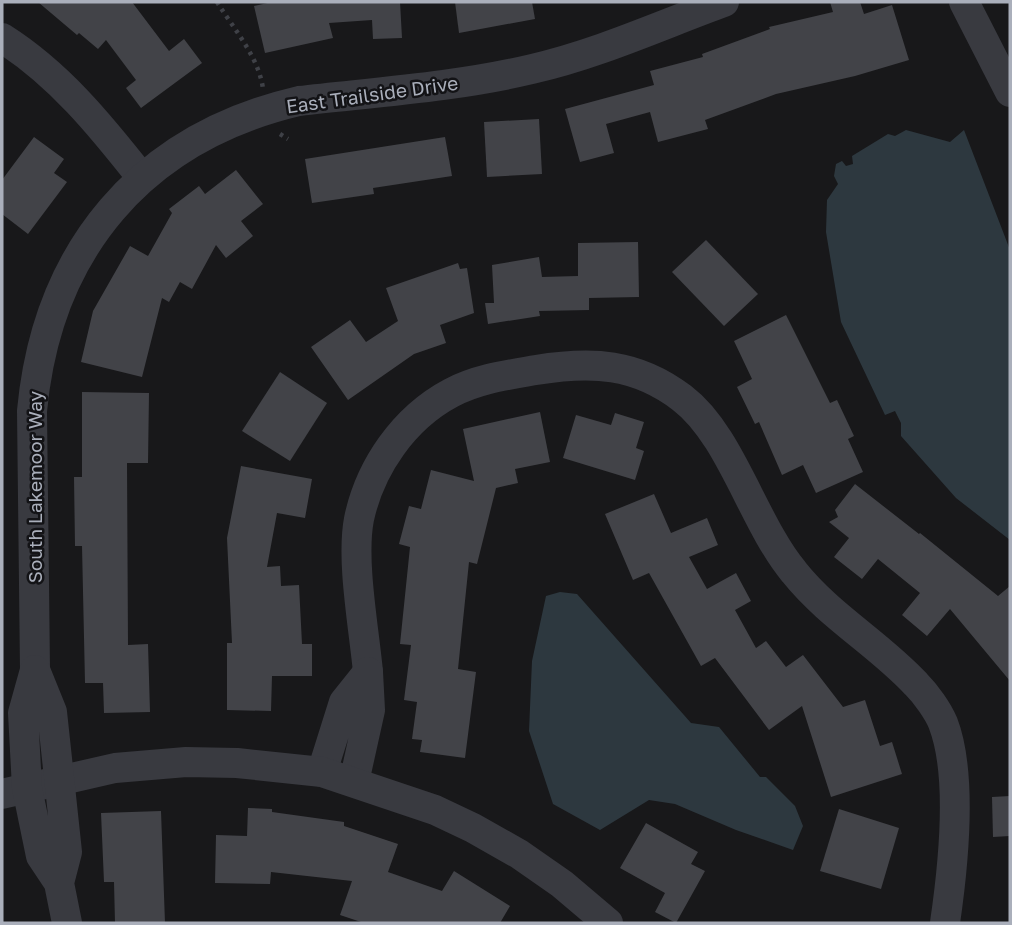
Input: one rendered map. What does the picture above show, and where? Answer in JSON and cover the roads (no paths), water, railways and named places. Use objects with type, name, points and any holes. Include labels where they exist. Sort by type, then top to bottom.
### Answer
[{"type":"street","name":"East Trailside Drive","points":[[72,268],[103,220],[142,178],[203,136],[250,115],[299,101],[484,79],[535,69],[584,54],[724,2]]},
{"type":"street","points":[[964,2],[1010,92]]},
{"type":"street","points":[[2,38],[48,73],[86,109],[142,178]]},
{"type":"street","name":"South Lakemoor Way","points":[[67,923],[59,883],[41,856],[14,791],[23,713],[35,670],[32,411],[35,377],[52,310],[72,268]]},
{"type":"street","points":[[354,782],[370,710],[369,672],[358,570],[359,520],[373,476],[395,439],[437,402],[453,392],[494,377],[563,366],[597,364],[630,370],[661,383],[686,401],[714,433],[787,564],[808,590],[917,685],[943,721],[952,759],[954,843],[945,923]]},
{"type":"street","name":"South Lakemoor Way","points":[[35,670],[52,712],[60,780],[68,852],[59,883]]},
{"type":"street","points":[[322,772],[344,702],[369,672]]},
{"type":"street","points":[[14,791],[115,768],[186,762],[237,763],[322,772],[423,806],[473,828],[554,878],[608,923]]}]
